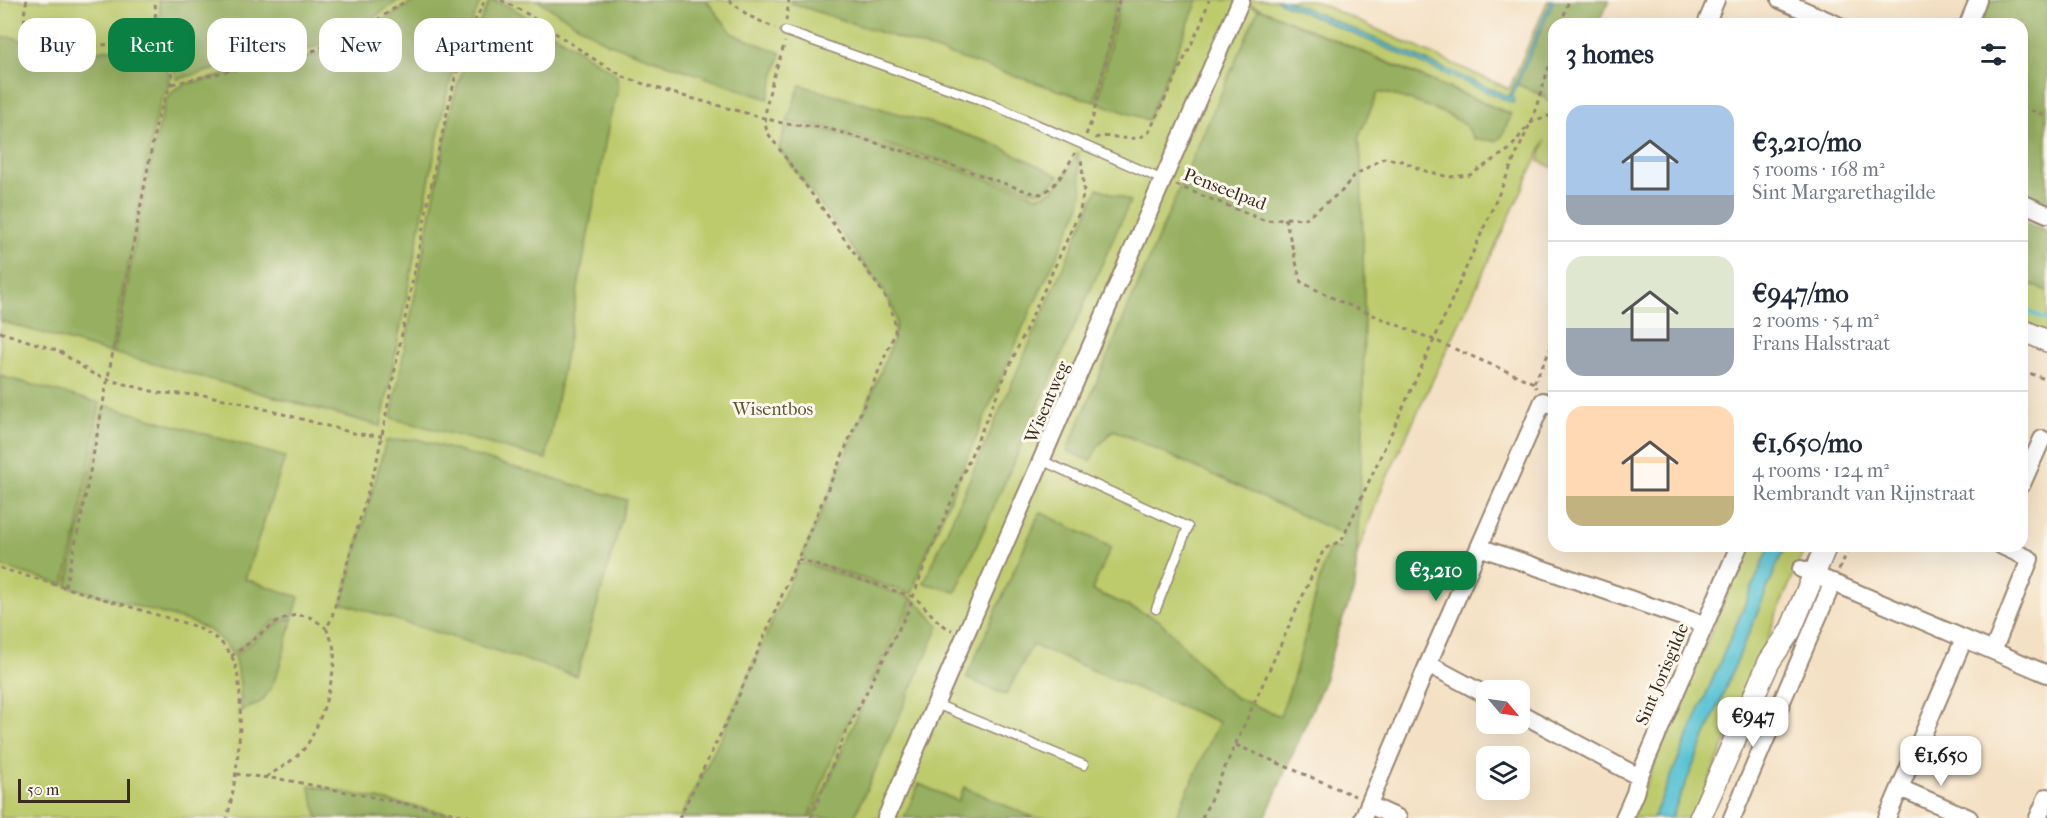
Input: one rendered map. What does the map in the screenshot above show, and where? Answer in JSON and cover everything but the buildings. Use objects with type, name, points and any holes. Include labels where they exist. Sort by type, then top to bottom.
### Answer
[{"type":"street","name":"Wisentweg","points":[[886,818],[1043,461],[1241,0]]},
{"type":"street","points":[[1708,18],[1716,0]]},
{"type":"street","points":[[1780,0],[1822,18]]},
{"type":"street","points":[[1970,18],[1978,0]]},
{"type":"street","points":[[2028,206],[2047,214]]},
{"type":"street","points":[[2028,333],[2047,341]]},
{"type":"street","points":[[2028,348],[2047,356]]},
{"type":"street","points":[[1398,818],[1366,812],[1479,548],[1548,403]]},
{"type":"street","points":[[2028,470],[2042,439]]},
{"type":"street","points":[[1479,548],[1705,625]]},
{"type":"street","name":"Sint Jorisgilde","points":[[1624,818],[1639,777],[1736,552]]},
{"type":"street","points":[[1700,818],[1769,662],[1790,631],[1816,575],[1812,552]]},
{"type":"street","points":[[1732,818],[1824,552]]},
{"type":"street","points":[[1993,651],[2030,559],[2015,552]]},
{"type":"street","points":[[1816,575],[2047,674]]},
{"type":"street","points":[[1887,818],[1964,639]]},
{"type":"street","points":[[1428,663],[1476,689]]},
{"type":"street","points":[[1530,718],[1639,777]]},
{"type":"street","points":[[1900,788],[1969,818]]},
{"type":"street","points":[[2038,818],[2047,797]]},
{"type":"lane","points":[[785,31],[984,101],[1163,180]]},
{"type":"lane","points":[[1043,461],[1188,527],[1156,609]]},
{"type":"lane","points":[[936,704],[1084,765]]},
{"type":"path","points":[[27,0],[23,18],[25,31],[32,43],[43,49],[58,52],[108,44]]},
{"type":"path","points":[[154,18],[155,0]]},
{"type":"path","points":[[172,84],[305,54],[356,34],[407,0]]},
{"type":"path","points":[[326,628],[332,620],[382,436],[437,157],[456,74],[469,33],[485,0]]},
{"type":"path","points":[[501,0],[524,12],[626,78],[765,119],[793,125],[826,128],[1036,194],[1047,191],[1053,186],[1078,148],[1081,154],[1084,189],[1080,211],[1004,378],[926,561],[902,625],[845,734],[811,818]]},
{"type":"path","points":[[729,0],[759,22],[785,31]]},
{"type":"path","points":[[679,818],[723,729],[798,559],[882,365],[895,328],[891,307],[885,296],[769,136],[765,126],[786,38],[789,0]]},
{"type":"path","points":[[1085,144],[1119,0]]},
{"type":"path","points":[[1085,144],[1098,137],[1131,140],[1149,132],[1201,24],[1209,0]]},
{"type":"path","points":[[1564,18],[1569,0]]},
{"type":"path","points":[[1202,818],[1324,549],[1342,540],[1530,123],[1548,69]]},
{"type":"path","points":[[65,587],[82,514],[158,120],[165,96],[172,84],[171,72]]},
{"type":"path","points":[[2028,108],[2047,116]]},
{"type":"path","points":[[1530,123],[1548,116]]},
{"type":"path","name":"Penseelpad","points":[[1163,180],[1266,221],[1285,218],[1305,219],[1342,191],[1353,176],[1384,158],[1402,161],[1422,170],[1449,177],[1470,175],[1510,149],[1530,123]]},
{"type":"path","points":[[1285,218],[1301,282],[1339,301],[1534,384],[1548,403]]},
{"type":"path","points":[[0,332],[59,351],[93,374],[153,392],[202,395],[236,401],[357,434],[382,436]]},
{"type":"path","points":[[1534,384],[1548,357]]},
{"type":"path","points":[[2028,372],[2047,380]]},
{"type":"path","points":[[1816,575],[1843,552]]},
{"type":"path","points":[[798,559],[914,597],[937,621],[956,632]]},
{"type":"path","points":[[0,568],[198,628],[220,640],[231,656],[239,686],[239,740],[236,774],[227,818]]},
{"type":"path","points":[[231,656],[268,628],[289,617],[305,615],[326,628],[333,643],[334,655],[320,721],[304,749],[266,777]]},
{"type":"path","points":[[1236,745],[1357,797],[1366,812]]},
{"type":"path","points":[[236,774],[375,796],[477,818]]},
{"type":"green space","name":"Wisentbos","points":[[0,0],[1237,0],[1509,121],[1511,114],[1247,3],[1248,0],[1276,0],[1513,102],[1512,96],[1517,84],[1545,96],[1548,102],[1548,165],[1539,161],[1545,141],[1383,486],[1334,614],[1249,818],[0,818]]},
{"type":"green space","points":[[159,0],[399,0],[373,18],[319,18],[319,45],[307,49],[307,18],[207,18],[207,71],[177,79],[174,72],[195,72],[195,18],[158,18]]},
{"type":"green space","points":[[415,0],[481,0],[474,18],[414,18],[414,72],[453,72],[445,100],[381,426],[114,353],[152,156],[166,99],[175,89],[185,84],[239,72],[307,72],[307,57],[319,53],[319,72],[402,72],[402,18],[387,18]]},
{"type":"green space","points":[[490,0],[506,5],[528,18],[482,18]]},
{"type":"green space","points":[[537,0],[706,0],[733,34],[781,53],[768,99],[607,43]]},
{"type":"green space","points":[[791,0],[1117,0],[1095,102],[791,3]]},
{"type":"green space","points":[[1120,0],[1198,0],[1148,120],[1098,103]]},
{"type":"green space","points":[[1286,0],[1312,0],[1509,89],[1548,0],[1551,0],[1509,97]]},
{"type":"green space","points":[[1554,0],[1609,0],[1601,18],[1548,18],[1548,102],[1544,96],[1517,84]]},
{"type":"green space","points":[[1985,0],[2047,0],[2047,202],[2028,194],[2028,18],[1978,18]]},
{"type":"green space","points":[[1259,8],[1511,115],[1502,136],[1496,141],[1475,139],[1465,125],[1445,114],[1409,100],[1378,92],[1358,139],[1361,157],[1364,292],[1363,427],[1355,587],[1337,634],[1323,684],[1265,818],[1175,818],[1219,722],[1032,645],[1006,695],[966,678],[1040,512],[1111,547],[1092,590],[1159,620],[1220,685],[1235,697],[1280,716],[1300,654],[1328,550],[1333,547],[1341,549],[1343,534],[1114,430],[1099,445],[1090,461],[1067,451]]},
{"type":"green space","points":[[555,35],[616,74],[619,87],[610,117],[546,459],[391,418],[452,104],[462,72],[555,72]]},
{"type":"green space","points":[[0,38],[18,39],[18,72],[96,72],[96,52],[108,49],[108,72],[168,72],[169,75],[168,88],[162,97],[154,127],[111,353],[0,321]]},
{"type":"green space","points":[[800,85],[997,145],[1059,176],[1044,190],[1032,191],[955,165],[827,127],[787,122]]},
{"type":"green space","points":[[786,126],[826,130],[1037,196],[1044,195],[1056,186],[1078,153],[1082,192],[1079,209],[1023,327],[920,569],[912,594],[810,562],[805,560],[803,555],[884,364],[893,340],[896,322],[892,306],[879,284],[779,148]]},
{"type":"green space","points":[[1098,188],[1130,201],[956,592],[924,583]]},
{"type":"green space","points":[[2028,224],[2047,232],[2047,291],[2028,283]]},
{"type":"green space","points":[[2028,283],[2047,291],[2047,334],[2028,326]]},
{"type":"green space","points":[[0,376],[100,403],[77,531],[64,585],[0,566]]},
{"type":"green space","points":[[104,405],[285,457],[245,579],[299,597],[294,615],[273,622],[232,654],[211,631],[191,622],[67,586]]},
{"type":"green space","points":[[416,439],[627,500],[577,676],[342,603],[386,441]]},
{"type":"green space","points":[[1745,552],[1767,552],[1653,818],[1631,818]]},
{"type":"green space","points":[[1782,552],[1803,552],[1774,620],[1758,668],[1693,818],[1671,818]]},
{"type":"green space","points":[[804,563],[912,598],[840,738],[809,818],[680,818],[724,731],[797,565]]},
{"type":"green space","points":[[914,599],[939,626],[854,818],[812,818],[867,693],[905,622]]},
{"type":"green space","points":[[293,618],[281,664],[266,696],[259,703],[241,711],[240,682],[234,656],[275,625]]},
{"type":"green space","points":[[919,784],[958,801],[964,787],[1034,818],[904,818]]},
{"type":"green space","points":[[309,785],[470,818],[318,818]]},
{"type":"water","points":[[1276,0],[1286,0],[1509,97],[1551,0],[1554,0],[1512,96],[1513,103]]},
{"type":"water","points":[[1767,552],[1782,552],[1671,818],[1653,818]]},
{"type":"waterway","points":[[2028,312],[2047,320]]}]
